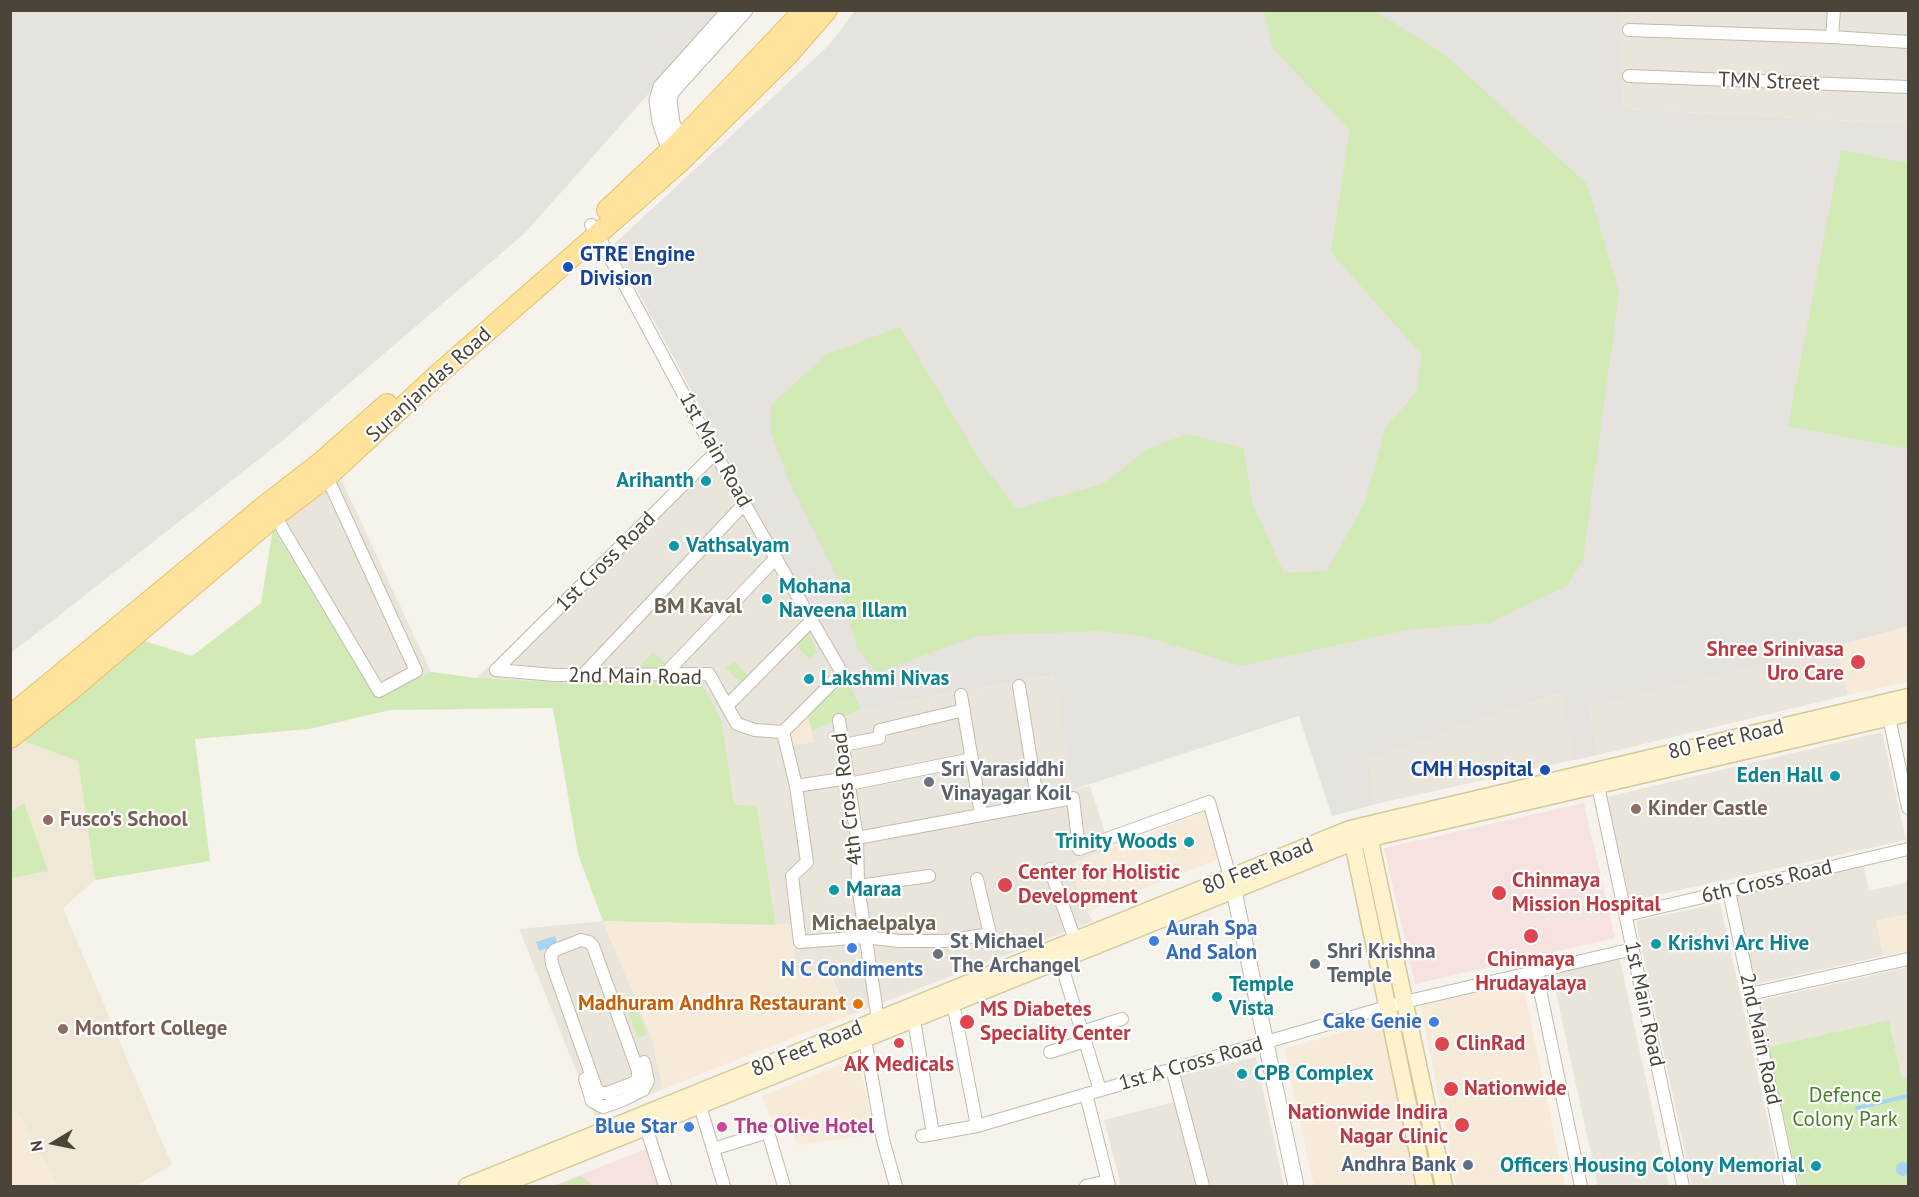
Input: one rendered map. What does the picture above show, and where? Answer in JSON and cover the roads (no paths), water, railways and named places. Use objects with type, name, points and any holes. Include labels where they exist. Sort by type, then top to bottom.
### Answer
[{"type":"main road","name":"Suranjandas Road","points":[[679,152],[804,10]]},
{"type":"main road","name":"Suranjandas Road","points":[[10,738],[70,691],[275,516],[327,477],[679,152],[788,55],[827,10]]},
{"type":"main road","name":"Suranjandas Road","points":[[10,716],[320,463],[594,230]]},
{"type":"main road","name":"80 Feet Road","points":[[467,1186],[865,1040],[1060,960],[1233,884],[1360,833],[1908,697]]},
{"type":"main road","name":"80 Feet Road","points":[[1496,801],[1598,786],[1908,712]]},
{"type":"main road","points":[[1360,833],[1396,1004],[1425,1186]]},
{"type":"main road","name":"80 Feet Road","points":[[698,1100],[878,1020],[1076,940],[1233,884]]},
{"type":"main road","points":[[1396,1004],[1444,1186]]},
{"type":"main road","name":"80 Feet Road","points":[[499,1186],[637,1122]]},
{"type":"street","points":[[679,152],[663,133],[657,100],[661,87],[730,10]]},
{"type":"street","points":[[679,152],[669,108],[671,92],[745,10]]},
{"type":"street","points":[[1832,37],[1834,10]]},
{"type":"street","points":[[1629,30],[1908,42]]},
{"type":"street","name":"TMN Street","points":[[1629,76],[1908,87]]},
{"type":"street","name":"1st Main Road","points":[[594,230],[715,453],[842,673],[783,732]]},
{"type":"street","name":"1st Cross Road","points":[[496,670],[715,453]]},
{"type":"street","points":[[275,516],[379,691],[416,671],[327,477]]},
{"type":"street","points":[[583,675],[744,503]]},
{"type":"street","points":[[665,674],[776,558]]},
{"type":"street","points":[[727,706],[811,621]]},
{"type":"street","name":"2nd Main Road","points":[[496,670],[555,675],[709,675],[737,724],[755,730],[783,732]]},
{"type":"street","points":[[1018,686],[1038,804]]},
{"type":"street","points":[[961,695],[981,814]]},
{"type":"street","points":[[843,745],[879,738],[880,730],[964,710]]},
{"type":"street","points":[[1889,717],[1908,808]]},
{"type":"street","name":"4th Cross Road","points":[[839,720],[857,838],[858,886],[878,1020]]},
{"type":"street","points":[[783,732],[796,786],[807,862],[792,876],[800,942],[865,937],[945,941],[990,934],[977,879]]},
{"type":"street","points":[[796,786],[849,781],[972,759]]},
{"type":"street","name":"1st Main Road","points":[[1598,786],[1683,1186]]},
{"type":"street","points":[[857,838],[1073,798],[1079,849],[1209,802],[1233,884],[1296,1186]]},
{"type":"street","name":"6th Cross Road","points":[[1626,915],[1908,849]]},
{"type":"street","points":[[1050,869],[1076,940]]},
{"type":"street","points":[[858,886],[929,876]]},
{"type":"street","name":"2nd Main Road","points":[[1729,891],[1791,1186]]},
{"type":"street","points":[[585,1077],[592,1101],[603,1107],[622,1094],[638,1080],[638,1071],[593,946],[590,942],[581,940],[555,950],[551,956],[596,1088],[600,1093],[622,1094],[643,1090],[647,1084],[644,1062]]},
{"type":"street","points":[[1396,1004],[1633,949]]},
{"type":"street","points":[[1060,960],[1100,1090]]},
{"type":"street","points":[[1750,994],[1908,960]]},
{"type":"street","points":[[1536,971],[1581,1186]]},
{"type":"street","name":"1st A Cross Road","points":[[914,1020],[927,1135],[977,1126],[1396,1004]]},
{"type":"street","points":[[955,1013],[977,1126]]},
{"type":"street","points":[[1050,1052],[1122,1019]]},
{"type":"street","points":[[865,1040],[883,1140],[896,1186]]},
{"type":"street","points":[[1172,1069],[1203,1186]]},
{"type":"street","points":[[622,1094],[665,1186]]},
{"type":"street","points":[[1086,1094],[1108,1184],[1086,1186]]},
{"type":"street","points":[[698,1100],[724,1186]]},
{"type":"street","points":[[713,1149],[768,1132],[784,1186]]},
{"type":"water","points":[[555,936],[558,945],[539,951],[536,942]]},
{"type":"water","points":[[1903,1162],[1908,1164],[1910,1169],[1908,1174],[1903,1176],[1898,1174],[1896,1169],[1898,1164]]},
{"type":"waterway","points":[[1857,1108],[1908,1096]]},
{"type":"place","name":"GTRE Engine Division","points":[[568,267]]},
{"type":"place","name":"Arihanth","points":[[706,481]]},
{"type":"place","name":"Vathsalyam","points":[[674,546]]},
{"type":"place","name":"Mohana Naveena Illam","points":[[767,599]]},
{"type":"place","name":"Shree Srinivasa Uro Care","points":[[1858,662]]},
{"type":"place","name":"Lakshmi Nivas","points":[[809,679]]},
{"type":"place","name":"CMH Hospital","points":[[1545,770]]},
{"type":"place","name":"Eden Hall","points":[[1835,776]]},
{"type":"place","name":"Sri Varasiddhi Vinayagar Koil","points":[[929,782]]},
{"type":"place","name":"Kinder Castle","points":[[1636,809]]},
{"type":"place","name":"Fusco's School","points":[[48,820]]},
{"type":"place","name":"Trinity Woods","points":[[1189,842]]},
{"type":"place","name":"Center for Holistic Development","points":[[1005,885]]},
{"type":"place","name":"Maraa","points":[[834,890]]},
{"type":"place","name":"Chinmaya Mission Hospital","points":[[1499,893]]},
{"type":"place","name":"Chinmaya Hrudayalaya","points":[[1531,936]]},
{"type":"place","name":"Aurah Spa And Salon","points":[[1154,941]]},
{"type":"place","name":"Krishvi Arc Hive","points":[[1656,944]]},
{"type":"place","name":"N C Condiments","points":[[852,948]]},
{"type":"place","name":"St Michael The Archangel","points":[[938,954]]},
{"type":"place","name":"Shri Krishna Temple","points":[[1315,964]]},
{"type":"place","name":"Temple Vista","points":[[1217,997]]},
{"type":"place","name":"Madhuram Andhra Restaurant","points":[[858,1004]]},
{"type":"place","name":"MS Diabetes Speciality Center","points":[[967,1022]]},
{"type":"place","name":"Cake Genie","points":[[1434,1022]]},
{"type":"place","name":"Montfort College","points":[[63,1029]]},
{"type":"place","name":"AK Medicals","points":[[899,1043]]},
{"type":"place","name":"ClinRad","points":[[1442,1044]]},
{"type":"place","name":"CPB Complex","points":[[1242,1074]]},
{"type":"place","name":"Nationwide","points":[[1451,1089]]},
{"type":"place","name":"Nationwide Indira Nagar Clinic","points":[[1462,1125]]},
{"type":"place","name":"Blue Star","points":[[689,1127]]},
{"type":"place","name":"The Olive Hotel","points":[[722,1127]]},
{"type":"place","name":"Andhra Bank","points":[[1468,1165]]},
{"type":"place","name":"Officers Housing Colony Memorial","points":[[1816,1166]]},
{"type":"district","name":"BM Kaval","points":[[698,607]]},
{"type":"district","name":"Michaelpalya","points":[[874,924]]},
{"type":"park label","name":"Defence Colony Park","points":[[1845,1108]]}]
